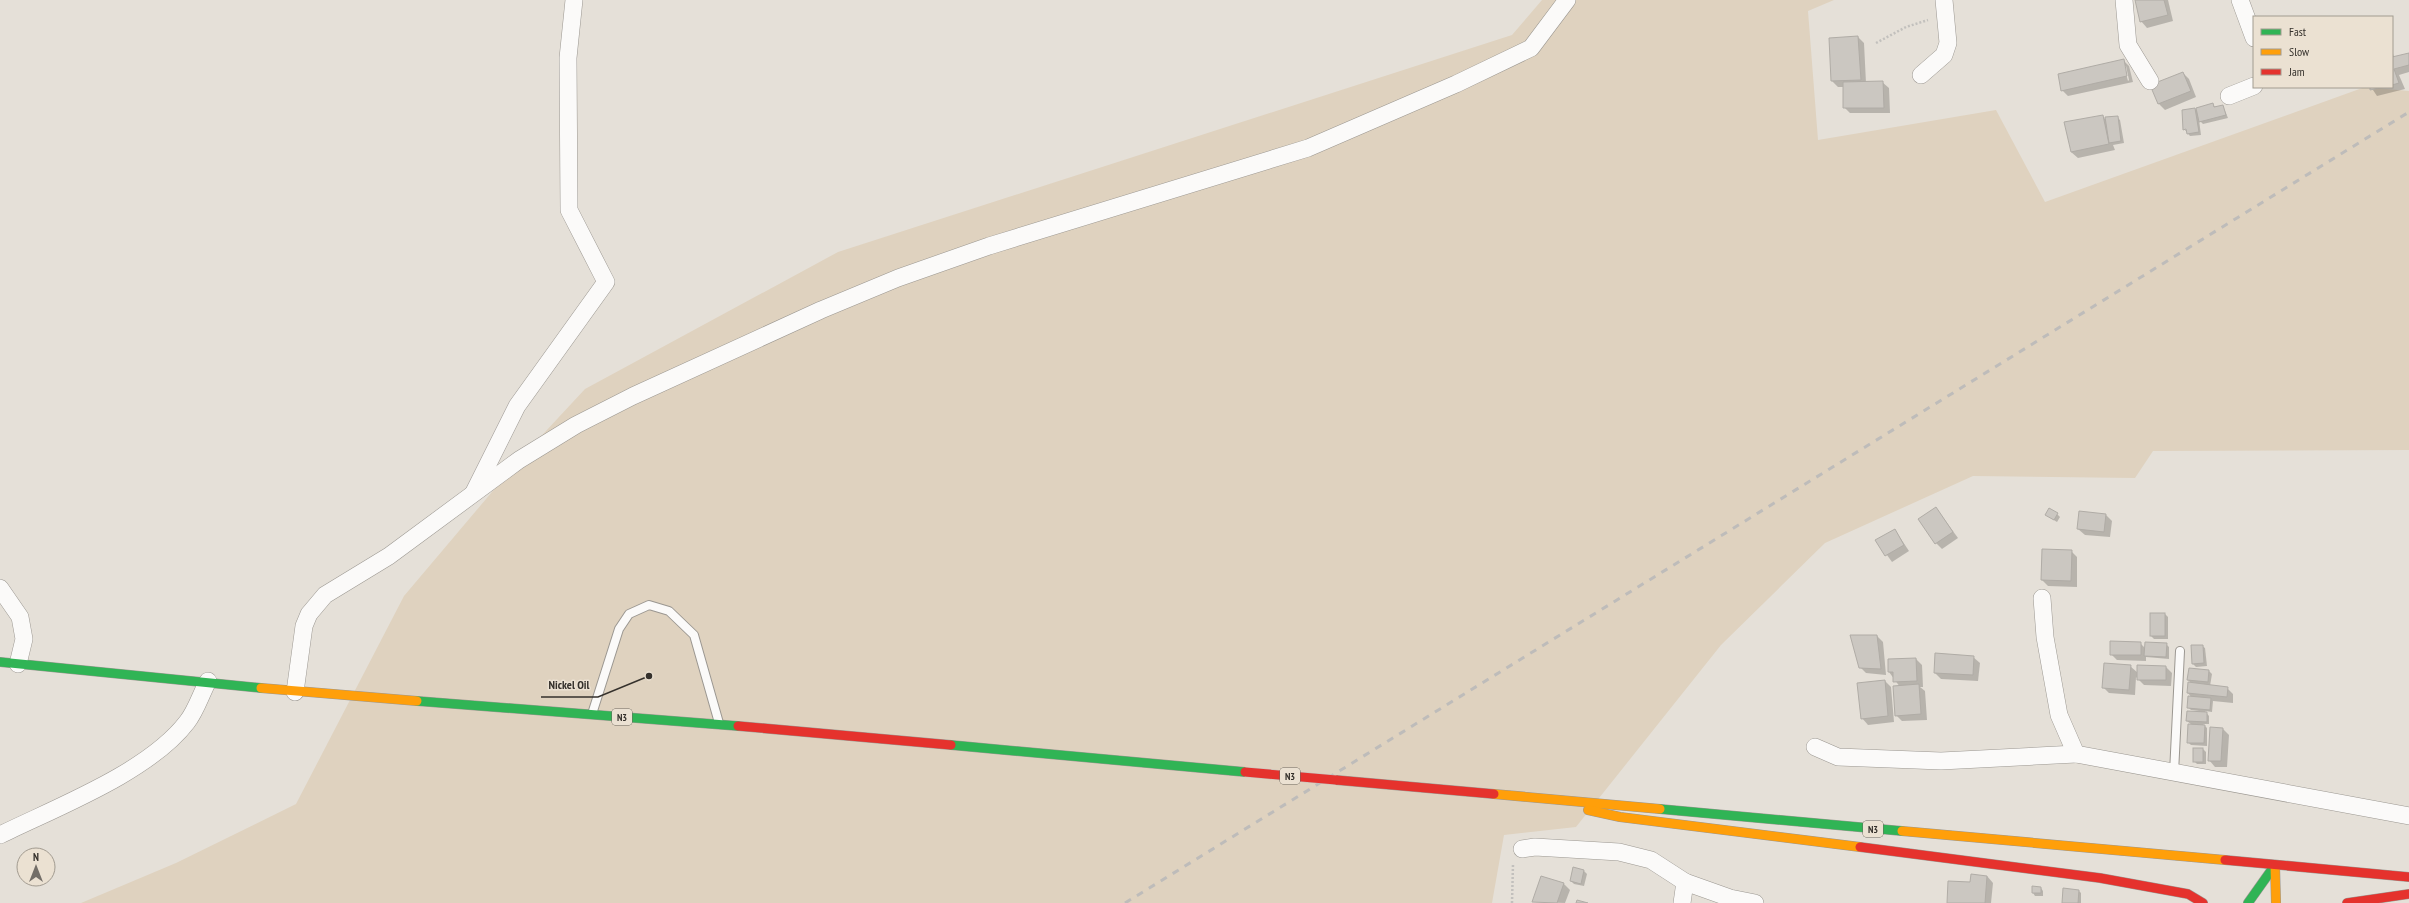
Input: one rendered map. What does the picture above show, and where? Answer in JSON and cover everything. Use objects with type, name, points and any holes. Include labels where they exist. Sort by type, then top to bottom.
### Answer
[{"type":"main road","name":"N3","points":[[0,662],[208,681],[295,692],[719,724],[1540,800],[2409,877]]},
{"type":"main road","points":[[1540,800],[1620,817],[2145,885],[2188,894],[2203,903]]},
{"type":"main road","points":[[2248,903],[2275,865]]},
{"type":"main road","points":[[2275,865],[2276,903]]},
{"type":"main road","points":[[2347,903],[2384,896],[2409,894]]},
{"type":"street","points":[[473,494],[517,406],[606,282],[569,210],[568,58],[574,0]]},
{"type":"street","points":[[295,692],[304,626],[309,614],[325,594],[389,556],[519,460],[576,425],[633,396],[821,310],[898,278],[989,246],[1308,148],[1456,84],[1531,48],[1567,0]]},
{"type":"street","points":[[2124,0],[2128,44],[2150,81]]},
{"type":"street","points":[[2240,0],[2253,35]]},
{"type":"street","points":[[1921,74],[1944,55],[1948,43],[1945,8]]},
{"type":"street","points":[[2229,96],[2253,86]]},
{"type":"street","points":[[0,588],[20,617],[24,639],[18,664]]},
{"type":"street","points":[[2042,598],[2045,637],[2059,716],[2076,754]]},
{"type":"street","points":[[0,835],[120,776],[149,758],[188,722],[208,681]]},
{"type":"street","points":[[1815,747],[1838,757],[1941,760],[2076,754],[2409,816]]},
{"type":"street","points":[[1522,849],[1535,847],[1619,852],[1650,860],[1685,882],[1730,898],[1755,903]]},
{"type":"street","points":[[1682,903],[1685,882]]},
{"type":"lane","points":[[592,715],[619,629],[629,614],[649,606],[669,611],[694,636],[719,724]]},
{"type":"lane","points":[[2174,773],[2180,651]]},
{"type":"path","points":[[1876,43],[1945,8]]},
{"type":"path","points":[[1512,903],[1514,858],[1522,849]]},
{"type":"shaded area","points":[[1542,0],[1834,0],[1808,11],[1818,140],[1996,110],[2045,202],[2362,88],[2409,91],[2409,450],[2153,451],[2135,478],[1973,476],[1825,543],[1721,645],[1576,827],[1504,835],[1492,903],[81,903],[176,863],[296,804],[404,596],[519,460],[585,389],[838,252],[1512,35]]},
{"type":"building","points":[[2135,0],[2164,0],[2168,15],[2140,22]]},
{"type":"building","points":[[1858,36],[1861,80],[1831,81],[1829,38]]},
{"type":"building","points":[[2409,53],[2409,65],[2394,69],[2399,83],[2393,85],[2393,57]]},
{"type":"building","points":[[2124,59],[2127,76],[2061,91],[2058,74]]},
{"type":"building","points":[[2183,72],[2191,91],[2158,104],[2150,85]]},
{"type":"building","points":[[1883,81],[1884,108],[1843,108],[1843,82]]},
{"type":"building","points":[[2213,103],[2214,107],[2223,105],[2226,115],[2199,122],[2196,108]]},
{"type":"building","points":[[2195,108],[2199,132],[2187,134],[2186,129],[2183,130],[2182,110]]},
{"type":"building","points":[[2103,115],[2109,144],[2071,152],[2064,122]]},
{"type":"building","points":[[2118,116],[2121,141],[2109,143],[2105,117]]},
{"type":"building","points":[[1936,507],[1953,532],[1935,544],[1918,519]]},
{"type":"building","points":[[2049,508],[2058,513],[2054,520],[2045,515]]},
{"type":"building","points":[[2079,511],[2106,514],[2104,532],[2077,529]]},
{"type":"building","points":[[1895,529],[1904,545],[1885,556],[1875,540]]},
{"type":"building","points":[[2042,549],[2072,550],[2071,581],[2041,580]]},
{"type":"building","points":[[2150,613],[2165,613],[2165,636],[2150,636]]},
{"type":"building","points":[[1850,635],[1877,635],[1881,669],[1859,668]]},
{"type":"building","points":[[2110,641],[2141,642],[2141,655],[2110,655]]},
{"type":"building","points":[[2145,642],[2167,643],[2166,657],[2144,656]]},
{"type":"building","points":[[2191,645],[2203,645],[2204,663],[2192,664]]},
{"type":"building","points":[[1935,653],[1974,656],[1973,675],[1934,673]]},
{"type":"building","points":[[1916,658],[1917,681],[1893,682],[1893,672],[1888,672],[1888,659]]},
{"type":"building","points":[[2104,663],[2131,665],[2129,690],[2102,688]]},
{"type":"building","points":[[2137,665],[2166,666],[2166,680],[2137,680]]},
{"type":"building","points":[[2189,668],[2209,670],[2208,682],[2187,680]]},
{"type":"building","points":[[1885,680],[1888,716],[1861,719],[1857,683]]},
{"type":"building","points":[[2188,682],[2228,687],[2227,697],[2187,693]]},
{"type":"building","points":[[1919,684],[1921,714],[1895,716],[1893,686]]},
{"type":"building","points":[[2188,696],[2211,698],[2210,710],[2187,708]]},
{"type":"building","points":[[2187,711],[2207,712],[2207,722],[2186,721]]},
{"type":"building","points":[[2188,724],[2205,725],[2204,743],[2187,743]]},
{"type":"building","points":[[2210,727],[2223,728],[2221,761],[2208,761]]},
{"type":"building","points":[[2193,748],[2203,748],[2203,762],[2193,762]]},
{"type":"building","points":[[1573,867],[1584,870],[1581,884],[1570,881]]},
{"type":"building","points":[[1971,874],[1987,876],[1985,903],[1947,903],[1948,881],[1970,882]]},
{"type":"building","points":[[1541,876],[1564,883],[1557,903],[1532,902]]},
{"type":"building","points":[[2032,886],[2041,887],[2041,893],[2032,893]]},
{"type":"building","points":[[2063,888],[2079,890],[2078,903],[2062,903]]},
{"type":"building","points":[[1577,900],[1588,903],[1576,903]]},
{"type":"railway","points":[[1125,903],[2409,112]]},
{"type":"traffic: fast","points":[[0,662],[261,688]]},
{"type":"traffic: fast","points":[[417,701],[738,726]]},
{"type":"traffic: fast","points":[[951,745],[1245,772]]},
{"type":"traffic: fast","points":[[1660,809],[1902,831]]},
{"type":"traffic: fast","points":[[2248,903],[2275,865]]},
{"type":"traffic: slow","points":[[261,688],[417,701]]},
{"type":"traffic: slow","points":[[1494,794],[1660,809]]},
{"type":"traffic: slow","points":[[1588,810],[1620,817],[1860,847]]},
{"type":"traffic: slow","points":[[1902,831],[2225,860]]},
{"type":"traffic: slow","points":[[2275,865],[2276,903]]},
{"type":"traffic: jam","points":[[738,726],[951,745]]},
{"type":"traffic: jam","points":[[1245,772],[1336,780]]},
{"type":"traffic: jam","points":[[1336,780],[1494,794]]},
{"type":"traffic: jam","points":[[1860,847],[2100,878],[2188,894],[2203,903]]},
{"type":"traffic: jam","points":[[2225,860],[2409,877]]},
{"type":"traffic: jam","points":[[2347,903],[2409,894]]},
{"type":"place","name":"Nickel Oil","points":[[649,676]]}]
